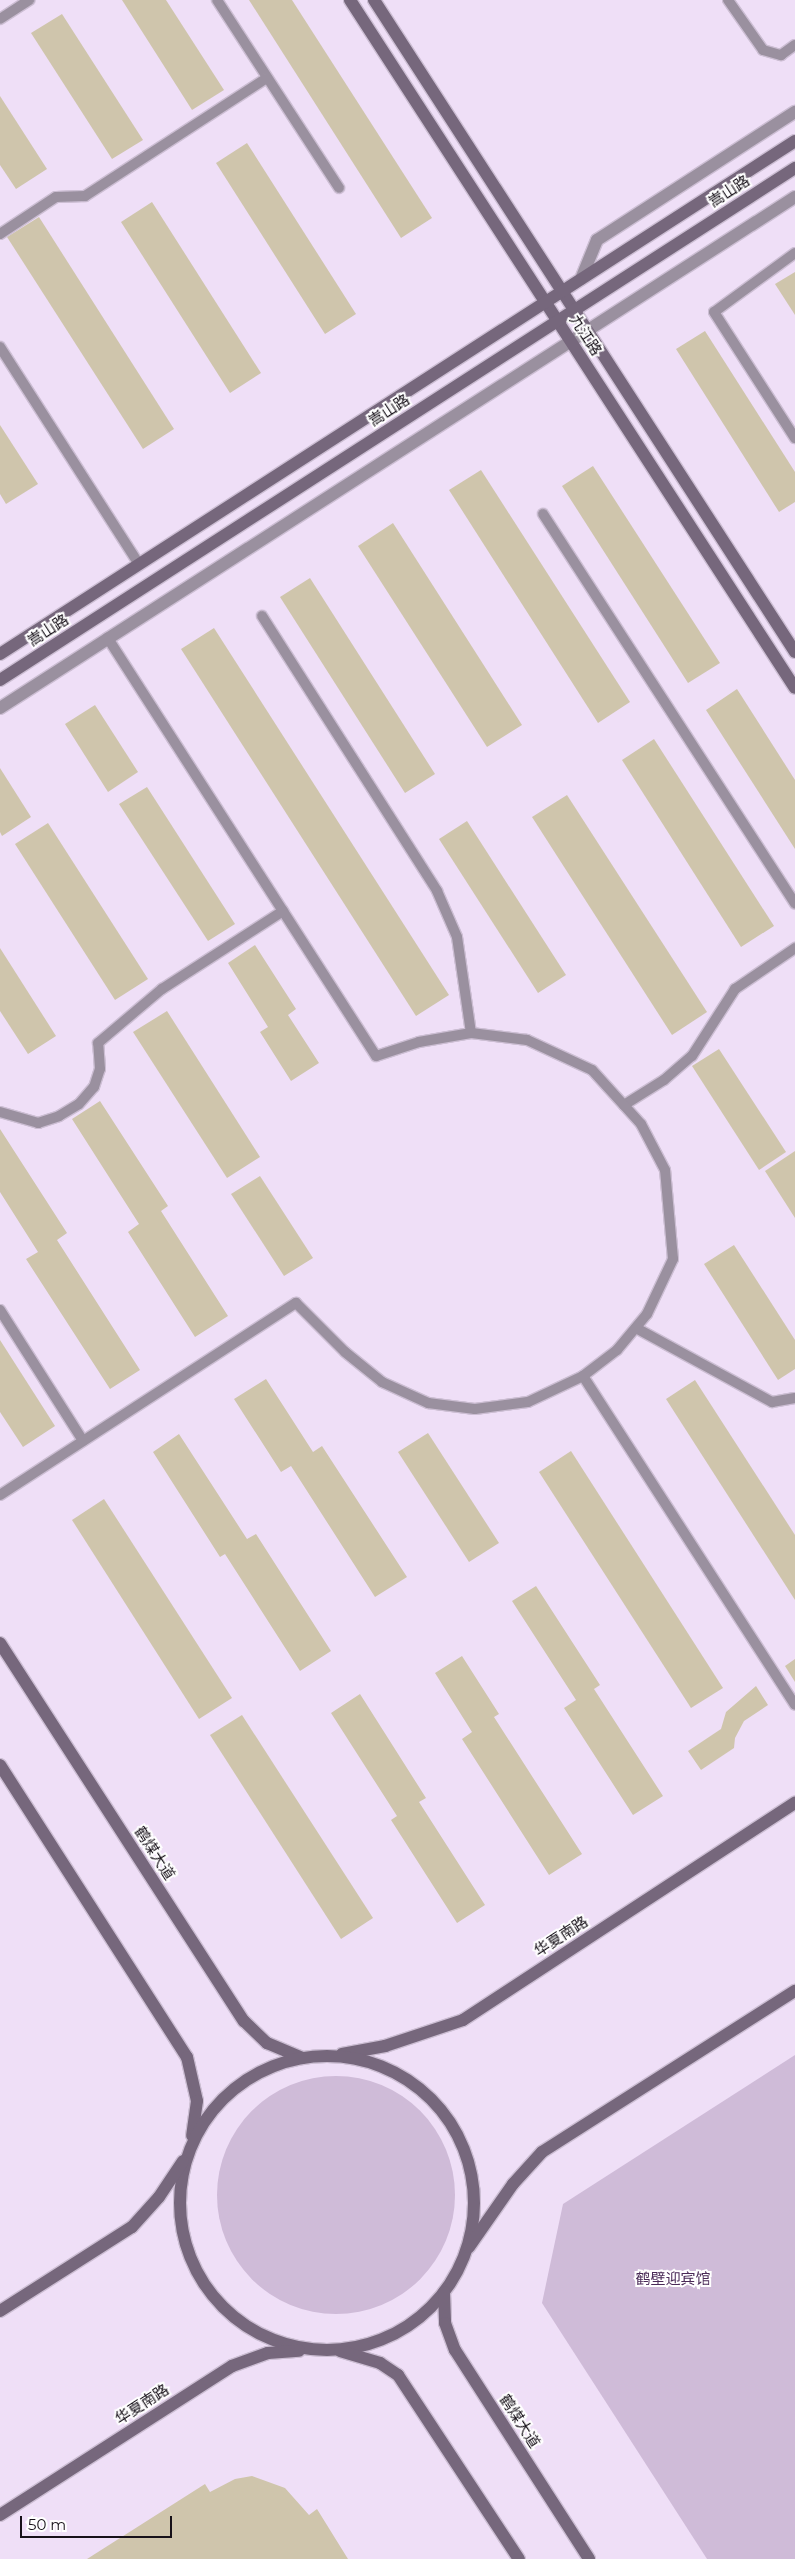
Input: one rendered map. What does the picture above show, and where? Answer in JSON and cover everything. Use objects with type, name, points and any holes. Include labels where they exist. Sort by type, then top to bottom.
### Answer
[{"type":"street","name":"九江路","points":[[350,0],[795,688]]},
{"type":"street","name":"九江路","points":[[374,0],[795,652]]},
{"type":"street","points":[[581,280],[597,240],[795,112]]},
{"type":"street","name":"嵩山路","points":[[0,654],[795,142]]},
{"type":"street","name":"嵩山路","points":[[0,680],[795,168]]},
{"type":"street","points":[[0,708],[795,197]]},
{"type":"street","name":"鹤煤大道","points":[[0,1643],[244,2021],[267,2043],[302,2058]]},
{"type":"street","name":"鹤煤大道","points":[[0,1765],[187,2057],[197,2101],[190,2149],[180,2191],[180,2214],[190,2257],[200,2277],[213,2296],[246,2326],[281,2342],[313,2350],[338,2350],[363,2346],[394,2334],[427,2310],[444,2292],[464,2255],[472,2224],[473,2199],[470,2174],[452,2128],[420,2090],[399,2076],[368,2063],[327,2056],[302,2058],[278,2064],[234,2088],[212,2112],[190,2149]]},
{"type":"street","name":"华夏南路","points":[[327,2056],[385,2046],[463,2020],[795,1804]]},
{"type":"street","points":[[464,2255],[513,2184],[542,2152],[795,1991]]},
{"type":"street","points":[[0,2312],[132,2227],[159,2197],[190,2149]]},
{"type":"street","name":"鹤煤大道","points":[[444,2292],[445,2323],[454,2350],[589,2559]]},
{"type":"street","name":"华夏南路","points":[[0,2515],[232,2366],[268,2353],[313,2350]]},
{"type":"street","name":"鹤煤大道","points":[[338,2350],[380,2363],[398,2375],[519,2559]]},
{"type":"lane","points":[[0,19],[29,0]]},
{"type":"lane","points":[[217,0],[339,188]]},
{"type":"lane","points":[[728,0],[763,50],[781,54],[795,46]]},
{"type":"lane","points":[[0,234],[56,197],[85,196],[267,78]]},
{"type":"lane","points":[[795,253],[714,312],[795,438]]},
{"type":"lane","points":[[0,347],[139,564]]},
{"type":"lane","points":[[543,514],[795,904]]},
{"type":"lane","points":[[262,616],[437,891],[457,937],[471,1034]]},
{"type":"lane","points":[[0,1495],[296,1303],[345,1352],[382,1382],[428,1403],[475,1409],[528,1402],[583,1376],[617,1350],[648,1314],[673,1259],[665,1170],[641,1124],[592,1070],[527,1040],[471,1034],[419,1042],[376,1056],[108,638]]},
{"type":"lane","points":[[0,1112],[38,1123],[59,1116],[80,1104],[94,1087],[100,1069],[98,1043],[162,989],[283,911]]},
{"type":"lane","points":[[624,1105],[664,1080],[692,1056],[735,989],[795,948]]},
{"type":"lane","points":[[0,1310],[83,1441]]},
{"type":"lane","points":[[636,1328],[772,1402],[795,1398]]},
{"type":"lane","points":[[583,1376],[795,1705]]},
{"type":"green space","name":"鹤壁迎宾馆","points":[[795,2055],[795,2559],[707,2559],[542,2303],[563,2204]]},
{"type":"green space","points":[[336,2076],[370,2081],[381,2085],[402,2096],[420,2111],[435,2129],[446,2150],[450,2161],[455,2195],[450,2229],[446,2240],[435,2261],[420,2279],[402,2294],[381,2305],[370,2309],[336,2314],[302,2309],[291,2305],[270,2294],[252,2279],[237,2261],[226,2240],[222,2229],[217,2195],[222,2161],[226,2150],[237,2129],[252,2111],[270,2096],[291,2085],[302,2081]]},
{"type":"building","points":[[122,0],[166,0],[224,90],[192,110]]},
{"type":"building","points":[[249,0],[292,0],[432,218],[401,238]]},
{"type":"building","points":[[62,14],[143,140],[112,159],[31,33]]},
{"type":"building","points":[[0,96],[47,169],[16,189],[0,165]]},
{"type":"building","points":[[247,143],[356,314],[325,334],[216,163]]},
{"type":"building","points":[[152,202],[261,373],[230,393],[121,222]]},
{"type":"building","points":[[39,217],[174,429],[143,449],[7,237]]},
{"type":"building","points":[[795,272],[795,315],[775,284]]},
{"type":"building","points":[[705,331],[795,472],[795,502],[779,512],[676,349]]},
{"type":"building","points":[[0,425],[38,484],[6,504],[0,494]]},
{"type":"building","points":[[593,466],[720,663],[688,683],[562,486]]},
{"type":"building","points":[[481,470],[630,702],[598,723],[449,490]]},
{"type":"building","points":[[393,523],[522,725],[487,747],[358,546]]},
{"type":"building","points":[[310,578],[435,774],[405,793],[280,597]]},
{"type":"building","points":[[214,628],[449,995],[416,1016],[181,649]]},
{"type":"building","points":[[737,689],[795,780],[795,849],[706,710]]},
{"type":"building","points":[[95,705],[138,772],[108,792],[65,724]]},
{"type":"building","points":[[654,739],[774,926],[741,947],[622,760]]},
{"type":"building","points":[[0,768],[31,817],[2,836],[0,832]]},
{"type":"building","points":[[147,787],[235,924],[208,941],[119,804]]},
{"type":"building","points":[[567,795],[707,1012],[672,1035],[532,817]]},
{"type":"building","points":[[467,821],[566,975],[538,993],[439,839]]},
{"type":"building","points":[[48,823],[148,979],[115,1000],[15,844]]},
{"type":"building","points":[[255,945],[296,1009],[288,1015],[319,1063],[291,1081],[260,1032],[268,1027],[228,963]]},
{"type":"building","points":[[0,948],[56,1036],[28,1054],[0,1011]]},
{"type":"building","points":[[167,1011],[260,1157],[227,1178],[133,1032]]},
{"type":"building","points":[[719,1049],[786,1152],[759,1170],[692,1066]]},
{"type":"building","points":[[100,1101],[168,1206],[161,1211],[228,1316],[195,1337],[128,1232],[139,1224],[72,1119]]},
{"type":"building","points":[[0,1129],[67,1233],[57,1240],[140,1370],[110,1389],[26,1259],[38,1252],[0,1192]]},
{"type":"building","points":[[795,1151],[795,1218],[765,1171]]},
{"type":"building","points":[[260,1176],[313,1258],[284,1276],[231,1194]]},
{"type":"building","points":[[734,1245],[795,1340],[795,1369],[778,1380],[704,1264]]},
{"type":"building","points":[[0,1340],[55,1426],[23,1447],[0,1412]]},
{"type":"building","points":[[266,1379],[313,1452],[322,1446],[407,1577],[375,1597],[291,1466],[281,1472],[234,1399]]},
{"type":"building","points":[[695,1380],[795,1535],[795,1600],[666,1399]]},
{"type":"building","points":[[428,1433],[499,1543],[469,1562],[398,1452]]},
{"type":"building","points":[[179,1434],[247,1539],[256,1534],[331,1651],[300,1671],[225,1554],[220,1557],[153,1452]]},
{"type":"building","points":[[571,1451],[723,1688],[691,1708],[539,1472]]},
{"type":"building","points":[[104,1499],[232,1698],[199,1719],[72,1520]]},
{"type":"building","points":[[536,1586],[600,1685],[594,1689],[663,1796],[633,1815],[564,1708],[576,1700],[512,1601]]},
{"type":"building","points":[[462,1656],[499,1714],[494,1717],[582,1854],[549,1875],[462,1739],[472,1732],[435,1673]]},
{"type":"building","points":[[795,1659],[795,1682],[785,1666]]},
{"type":"building","points":[[756,1686],[768,1705],[744,1721],[735,1738],[734,1748],[701,1770],[688,1751],[721,1729],[726,1712]]},
{"type":"building","points":[[360,1694],[426,1798],[419,1802],[485,1905],[457,1923],[391,1820],[397,1816],[331,1713]]},
{"type":"building","points":[[242,1715],[373,1918],[341,1939],[210,1735]]},
{"type":"building","points":[[252,2476],[285,2488],[309,2515],[317,2509],[348,2559],[87,2559],[205,2484],[210,2492],[235,2479]]}]
